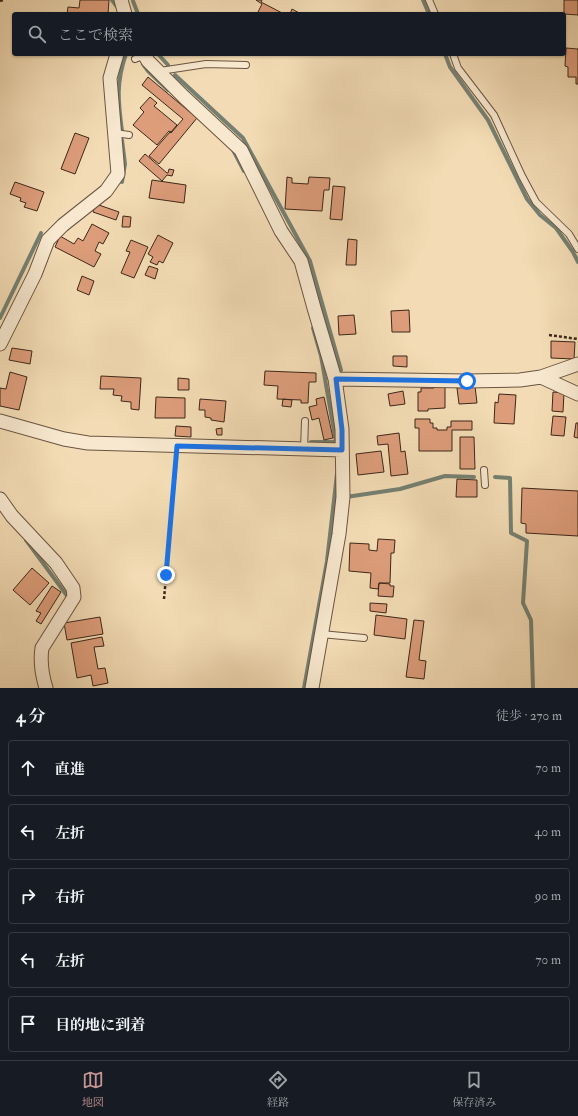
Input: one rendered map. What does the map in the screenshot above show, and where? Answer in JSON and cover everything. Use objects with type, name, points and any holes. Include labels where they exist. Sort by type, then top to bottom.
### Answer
[{"type":"street","points":[[121,0],[124,12]]},
{"type":"street","points":[[0,344],[34,274],[48,240],[63,225],[106,191],[118,174],[110,78],[116,56]]},
{"type":"street","points":[[141,56],[241,150],[281,231],[301,262],[336,379],[342,430],[343,497],[339,534],[312,688]]},
{"type":"street","points":[[336,379],[467,381],[520,380],[541,377],[578,364]]},
{"type":"street","points":[[541,377],[578,394]]},
{"type":"street","points":[[0,421],[64,439],[88,443],[342,450]]},
{"type":"street","points":[[0,499],[12,516],[56,564],[73,588],[74,597],[42,648],[41,654],[43,677],[46,688]]},
{"type":"lane","points":[[429,0],[433,12]]},
{"type":"lane","points":[[454,56],[458,68],[494,115],[522,176],[536,202],[569,234],[578,249]]},
{"type":"lane","points":[[158,71],[206,64],[246,66]]},
{"type":"lane","points":[[115,133],[129,135]]},
{"type":"lane","points":[[304,449],[305,421]]},
{"type":"lane","points":[[484,470],[485,485]]},
{"type":"lane","points":[[321,634],[364,638]]},
{"type":"path","points":[[549,334],[578,339]]},
{"type":"path","points":[[164,599],[177,446]]},
{"type":"building","points":[[80,0],[109,0],[108,12],[67,12],[68,7],[79,8]]},
{"type":"building","points":[[256,0],[262,0],[261,2],[280,12],[258,12],[262,4]]},
{"type":"building","points":[[564,0],[578,0],[578,15],[566,14],[566,12],[564,12]]},
{"type":"building","points":[[566,48],[578,49],[578,84],[576,84],[576,77],[568,77],[568,67],[565,66]]},
{"type":"building","points":[[148,77],[197,118],[159,164],[149,156],[183,119],[142,85]]},
{"type":"building","points":[[150,97],[157,103],[154,106],[177,125],[171,132],[169,131],[157,145],[133,125],[144,112],[140,108]]},
{"type":"building","points":[[75,133],[89,138],[75,174],[61,169]]},
{"type":"building","points":[[145,154],[167,173],[169,169],[174,170],[172,176],[167,175],[162,181],[139,161]]},
{"type":"building","points":[[287,177],[292,178],[292,183],[308,184],[309,177],[330,178],[329,190],[324,190],[322,211],[285,209]]},
{"type":"building","points":[[152,180],[186,185],[184,203],[149,198]]},
{"type":"building","points":[[15,182],[44,192],[37,211],[24,207],[26,203],[20,201],[21,198],[10,194]]},
{"type":"building","points":[[333,186],[345,187],[342,220],[330,219]]},
{"type":"building","points":[[96,204],[119,212],[116,220],[93,212]]},
{"type":"building","points":[[123,216],[131,217],[130,227],[122,227]]},
{"type":"building","points":[[92,224],[109,233],[103,244],[99,242],[95,251],[101,254],[94,267],[55,247],[60,236],[74,244],[78,238],[83,241]]},
{"type":"building","points":[[158,235],[173,243],[163,263],[159,261],[157,265],[150,262],[153,257],[148,254]]},
{"type":"building","points":[[348,239],[357,240],[356,265],[346,265]]},
{"type":"building","points":[[131,240],[148,247],[134,278],[121,273],[130,252],[126,251]]},
{"type":"building","points":[[149,266],[158,269],[155,279],[145,275]]},
{"type":"building","points":[[82,276],[94,281],[89,295],[77,290]]},
{"type":"building","points":[[409,310],[410,332],[392,332],[391,311]]},
{"type":"building","points":[[354,315],[356,334],[339,335],[338,316]]},
{"type":"building","points":[[551,341],[575,342],[574,359],[551,358]]},
{"type":"building","points":[[12,348],[32,351],[30,364],[9,360]]},
{"type":"building","points":[[393,356],[407,356],[407,367],[393,366]]},
{"type":"building","points":[[265,371],[316,373],[316,382],[309,382],[308,403],[301,403],[301,400],[277,399],[278,386],[264,385]]},
{"type":"building","points":[[10,372],[27,377],[19,410],[0,406],[0,388],[6,389]]},
{"type":"building","points":[[101,376],[141,378],[139,410],[131,409],[131,402],[121,401],[122,396],[113,395],[114,389],[100,389]]},
{"type":"building","points":[[178,378],[189,379],[189,390],[178,390]]},
{"type":"building","points":[[434,386],[445,386],[445,408],[418,411],[418,392],[421,392],[421,388],[434,388]]},
{"type":"building","points":[[475,386],[477,403],[459,404],[457,388]]},
{"type":"building","points":[[403,391],[405,404],[390,406],[388,394]]},
{"type":"building","points":[[553,392],[564,393],[563,412],[552,411]]},
{"type":"building","points":[[499,394],[516,395],[514,424],[494,423],[495,402],[498,403]]},
{"type":"building","points":[[156,397],[185,398],[185,418],[155,418]]},
{"type":"building","points":[[324,397],[333,438],[324,440],[319,418],[312,420],[309,407],[317,405],[316,399]]},
{"type":"building","points":[[200,399],[226,401],[224,422],[211,420],[211,418],[205,417],[205,410],[199,410]]},
{"type":"building","points":[[283,399],[292,400],[291,407],[282,406]]},
{"type":"building","points":[[553,416],[566,417],[564,436],[551,435]]},
{"type":"building","points":[[415,419],[430,419],[430,423],[433,423],[433,428],[437,428],[437,430],[447,430],[447,427],[451,427],[451,421],[472,421],[472,430],[452,430],[452,451],[419,451],[419,428],[415,428]]},
{"type":"building","points":[[576,423],[578,423],[578,438],[574,437]]},
{"type":"building","points":[[176,426],[191,427],[191,437],[175,436]]},
{"type":"building","points":[[222,428],[222,435],[217,435],[216,429]]},
{"type":"building","points":[[399,433],[401,452],[405,451],[408,474],[391,476],[388,444],[378,445],[377,436]]},
{"type":"building","points":[[460,437],[474,437],[475,469],[460,469]]},
{"type":"building","points":[[381,451],[384,472],[358,475],[356,454]]},
{"type":"building","points":[[457,479],[477,480],[477,497],[456,497]]},
{"type":"building","points":[[522,488],[578,491],[578,536],[526,533],[526,524],[521,523]]},
{"type":"building","points":[[378,539],[395,540],[394,553],[391,553],[390,583],[379,583],[378,589],[370,588],[371,573],[349,571],[350,543],[369,544],[369,550],[377,551]]},
{"type":"building","points":[[32,568],[49,583],[30,605],[13,590]]},
{"type":"building","points":[[379,583],[394,586],[393,597],[378,596]]},
{"type":"building","points":[[52,586],[61,592],[41,624],[36,621],[41,613],[36,611]]},
{"type":"building","points":[[370,603],[387,604],[386,613],[370,611]]},
{"type":"building","points":[[376,615],[407,619],[405,639],[374,635]]},
{"type":"building","points":[[100,617],[103,634],[67,640],[64,623]]},
{"type":"building","points":[[414,620],[424,621],[419,660],[426,661],[424,679],[406,677]]},
{"type":"building","points":[[102,637],[104,646],[94,647],[98,669],[105,668],[108,683],[93,686],[91,675],[77,678],[71,643]]},
{"type":"waterway","points":[[112,0],[118,8]]},
{"type":"waterway","points":[[423,0],[428,12]]},
{"type":"waterway","points":[[133,1],[137,12]]},
{"type":"waterway","points":[[122,131],[119,83],[125,56]]},
{"type":"waterway","points":[[160,56],[168,65]]},
{"type":"waterway","points":[[446,56],[450,67],[488,120],[527,199],[540,215],[556,228],[573,252],[578,262]]},
{"type":"waterway","points":[[143,64],[148,71],[168,90]]},
{"type":"waterway","points":[[175,75],[243,138],[310,261],[341,370]]},
{"type":"waterway","points":[[122,140],[125,164],[122,182]]},
{"type":"waterway","points":[[232,148],[244,171]]},
{"type":"waterway","points":[[0,318],[41,233]]},
{"type":"waterway","points":[[311,442],[336,442],[321,356],[313,328]]},
{"type":"waterway","points":[[304,688],[327,561],[337,474]]},
{"type":"waterway","points":[[346,497],[400,489],[445,476],[474,477]]},
{"type":"waterway","points":[[495,477],[510,478],[511,533],[527,541],[523,603],[531,620],[533,688]]},
{"type":"waterway","points":[[26,540],[68,597]]},
{"type":"route","points":[[166,575],[177,446],[342,450],[342,430],[336,379],[467,381]]}]
